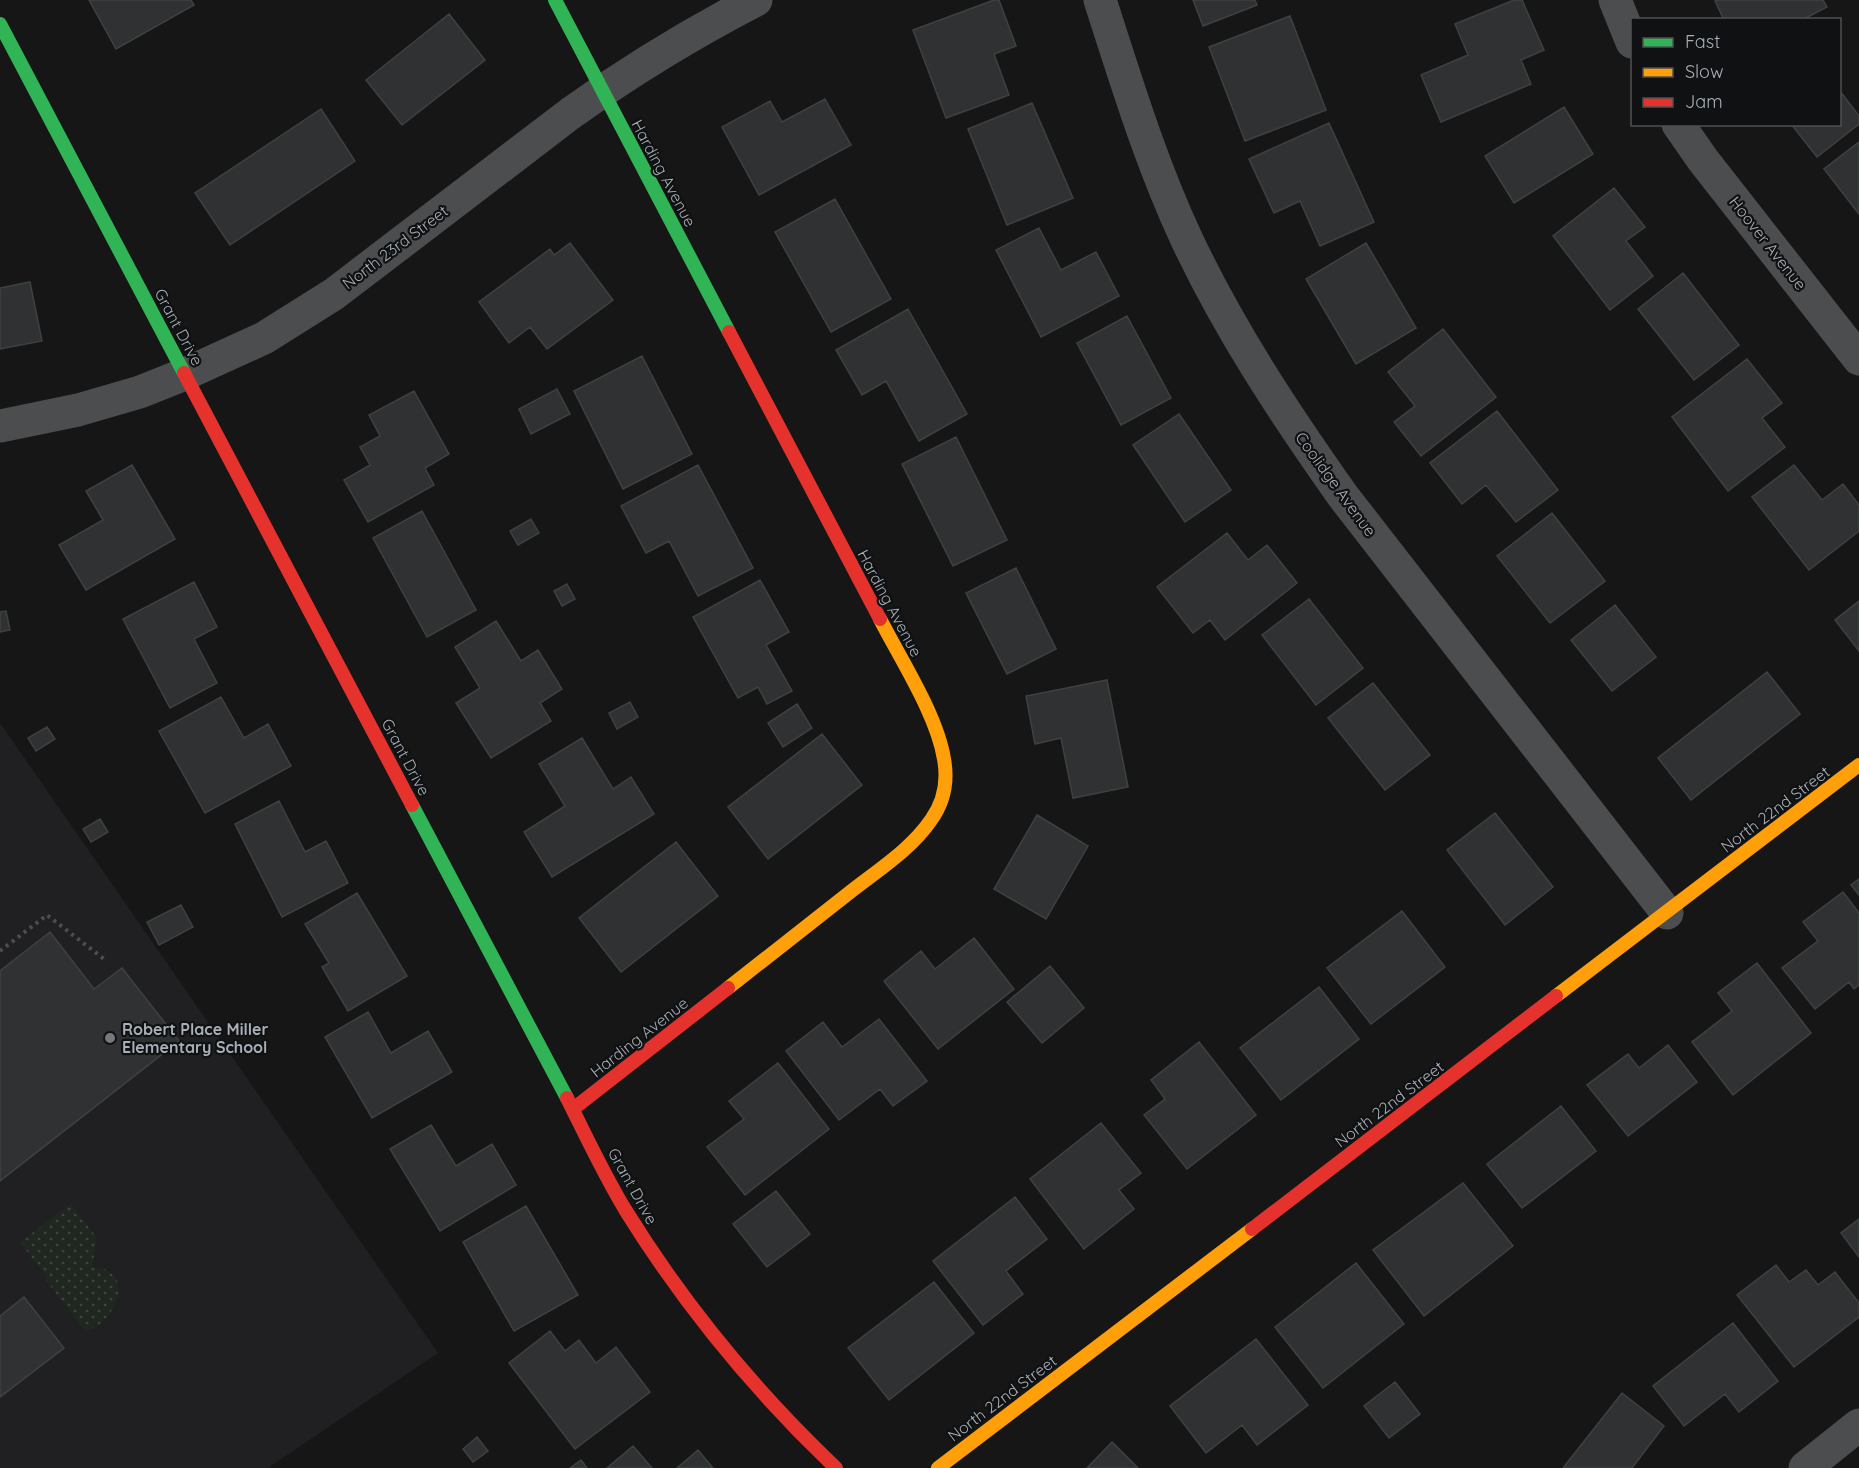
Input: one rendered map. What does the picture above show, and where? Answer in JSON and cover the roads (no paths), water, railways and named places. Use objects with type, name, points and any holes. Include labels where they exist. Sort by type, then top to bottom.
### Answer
[{"type":"street","name":"Harding Avenue","points":[[555,0],[933,721],[942,744],[947,770],[945,794],[936,815],[922,834],[573,1108]]},
{"type":"street","name":"North 23rd Street","points":[[0,426],[78,410],[140,392],[264,338],[334,294],[571,112],[669,49],[756,0]]},
{"type":"street","name":"Coolidge Avenue","points":[[1100,0],[1132,99],[1186,239],[1258,371],[1343,496],[1667,913]]},
{"type":"street","points":[[1615,0],[1631,40]]},
{"type":"street","name":"Grant Drive","points":[[0,24],[625,1209],[687,1303],[756,1389],[836,1468]]},
{"type":"street","name":"Hoover Avenue","points":[[1679,126],[1703,160],[1859,359]]},
{"type":"street","name":"North 22nd Street","points":[[938,1468],[1859,765]]},
{"type":"street","points":[[1805,1468],[1859,1425]]},
{"type":"place","name":"Robert Place Miller Elementary School","points":[[110,1038]]}]
